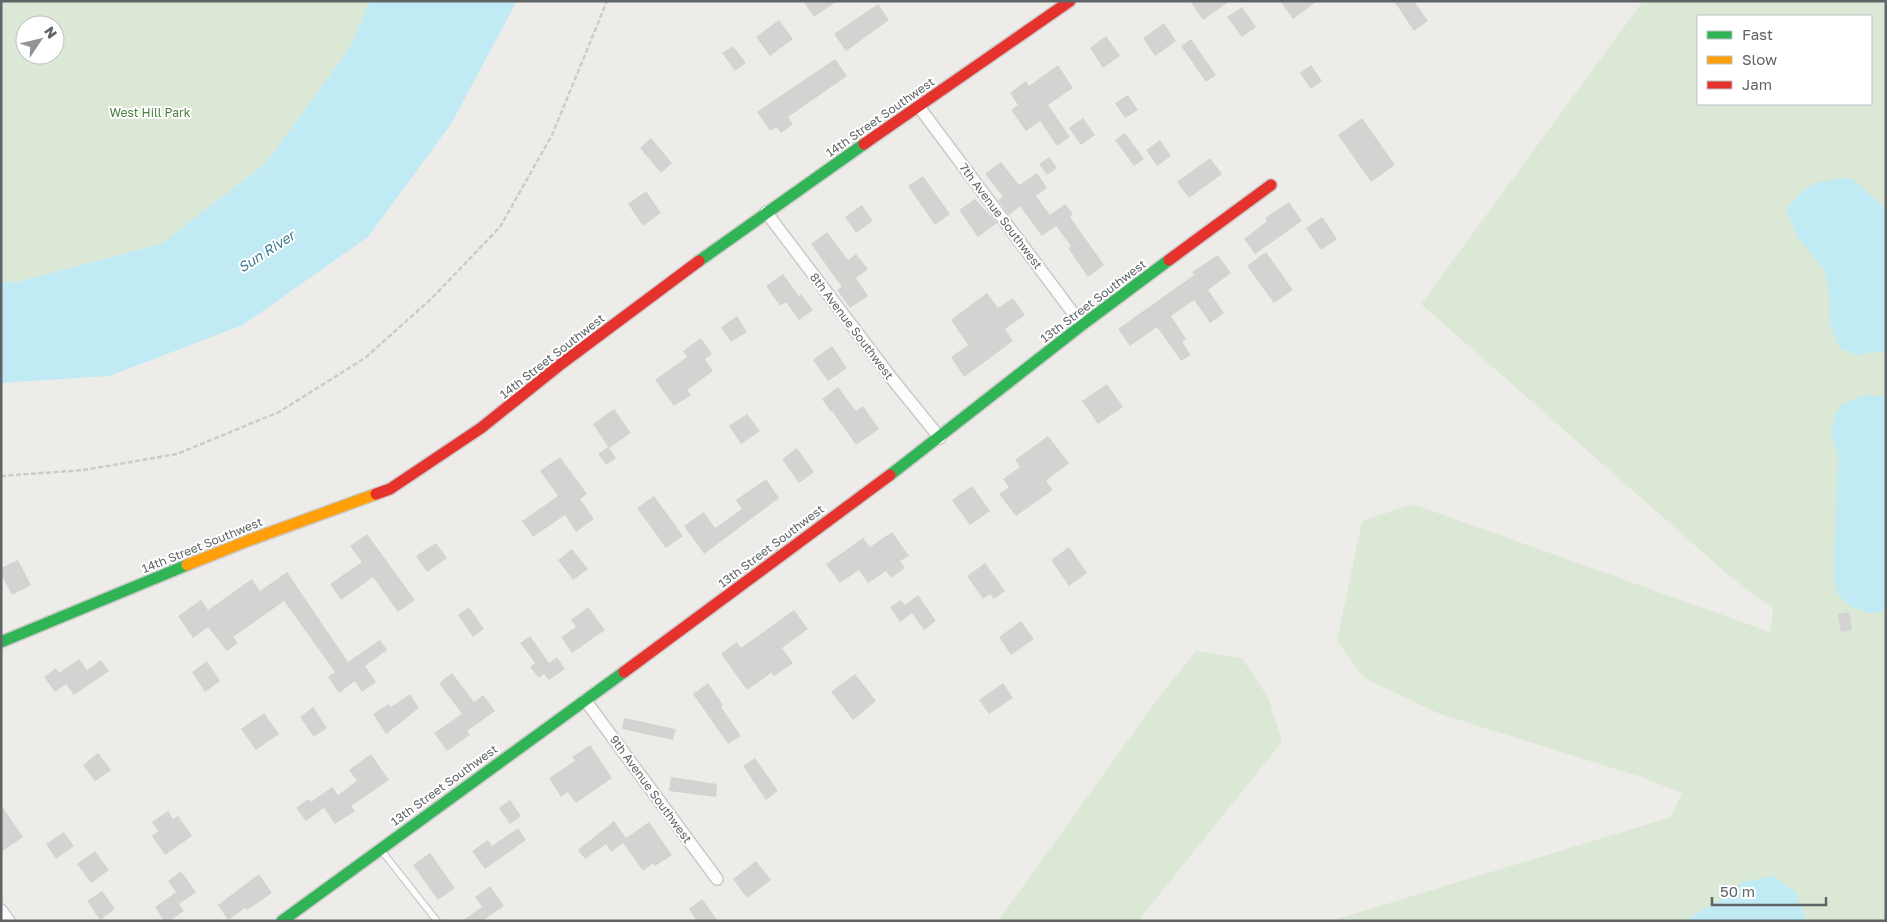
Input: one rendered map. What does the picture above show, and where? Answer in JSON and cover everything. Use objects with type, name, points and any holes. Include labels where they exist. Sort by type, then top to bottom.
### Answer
[{"type":"street","name":"14th Street Southwest","points":[[1,642],[246,540],[390,489],[481,428],[561,364],[766,212],[1070,1]]},
{"type":"street","name":"7th Avenue Southwest","points":[[919,107],[1082,326]]},
{"type":"street","name":"13th Street Southwest","points":[[282,921],[940,438],[1082,326],[1271,185]]},
{"type":"street","name":"8th Avenue Southwest","points":[[766,212],[893,380],[940,438]]},
{"type":"street","name":"9th Avenue Southwest","points":[[585,700],[717,879]]},
{"type":"street","points":[[1,910],[9,921]]},
{"type":"lane","points":[[379,848],[437,921]]},
{"type":"path","points":[[1,476],[84,470],[176,454],[280,412],[365,358],[432,298],[500,227],[552,135],[607,1]]},
{"type":"green space","name":"West Hill Park","points":[[1,1],[370,1],[349,49],[266,163],[161,244],[17,282],[1,282]]},
{"type":"green space","points":[[1643,1],[1886,1],[1886,921],[1331,921],[1671,817],[1682,793],[1641,777],[1440,714],[1364,678],[1337,641],[1362,521],[1413,504],[1770,632],[1773,609],[1733,579],[1421,304]]},
{"type":"green space","points":[[1196,651],[1242,658],[1269,699],[1282,742],[1138,921],[998,921],[1159,697]]},
{"type":"water","name":"Sun River","points":[[370,1],[517,1],[451,124],[368,237],[243,325],[109,376],[1,383],[1,282],[17,282],[161,244],[266,163],[349,49]]},
{"type":"water","points":[[1851,178],[1884,207],[1886,211],[1886,351],[1857,355],[1840,348],[1831,327],[1829,292],[1825,270],[1798,238],[1786,209],[1807,188],[1821,182]]},
{"type":"water","points":[[1862,396],[1886,396],[1886,606],[1882,612],[1868,613],[1848,605],[1837,593],[1834,573],[1838,454],[1831,433],[1835,415],[1843,404]]},
{"type":"water","points":[[1773,876],[1796,892],[1806,921],[1685,921],[1716,902],[1743,882]]},
{"type":"building","points":[[803,1],[837,1],[814,17]]},
{"type":"building","points":[[1190,1],[1230,1],[1203,20]]},
{"type":"building","points":[[1280,1],[1317,1],[1293,19]]},
{"type":"building","points":[[1394,1],[1414,1],[1428,21],[1414,31]]},
{"type":"building","points":[[878,4],[889,20],[846,51],[834,34]]},
{"type":"building","points":[[1242,7],[1256,27],[1242,37],[1227,17]]},
{"type":"building","points":[[779,20],[793,39],[770,56],[756,37]]},
{"type":"building","points":[[1164,23],[1176,41],[1155,56],[1143,38]]},
{"type":"building","points":[[1106,36],[1120,56],[1103,68],[1090,48]]},
{"type":"building","points":[[1191,39],[1216,75],[1206,82],[1181,46]]},
{"type":"building","points":[[733,46],[746,63],[735,71],[722,53]]},
{"type":"building","points":[[835,59],[847,76],[788,117],[793,124],[781,133],[777,127],[770,131],[757,112]]},
{"type":"building","points":[[1058,65],[1073,88],[1048,105],[1070,137],[1057,146],[1040,121],[1026,131],[1011,110],[1018,105],[1010,93],[1026,81],[1029,86]]},
{"type":"building","points":[[1311,65],[1322,81],[1311,89],[1300,73]]},
{"type":"building","points":[[1128,95],[1138,110],[1125,118],[1115,103]]},
{"type":"building","points":[[1083,118],[1095,135],[1081,145],[1069,128]]},
{"type":"building","points":[[1362,118],[1395,165],[1371,182],[1338,135]]},
{"type":"building","points":[[1125,133],[1144,159],[1134,166],[1115,140]]},
{"type":"building","points":[[651,138],[672,163],[661,173],[640,148]]},
{"type":"building","points":[[1160,140],[1171,156],[1157,166],[1146,150]]},
{"type":"building","points":[[1049,157],[1057,168],[1047,175],[1039,164]]},
{"type":"building","points":[[1210,158],[1222,174],[1189,198],[1177,182]]},
{"type":"building","points":[[1001,162],[1019,185],[1037,173],[1047,188],[1036,196],[1050,215],[1065,204],[1073,214],[1070,217],[1104,265],[1088,277],[1068,248],[1071,246],[1056,226],[1042,236],[1020,206],[1009,215],[998,200],[1003,197],[985,174]]},
{"type":"building","points":[[923,176],[950,214],[935,225],[908,186]]},
{"type":"building","points":[[646,191],[661,213],[643,226],[628,204]]},
{"type":"building","points":[[975,199],[997,223],[978,237],[959,210]]},
{"type":"building","points":[[1289,202],[1302,221],[1255,254],[1244,239],[1267,221],[1265,218]]},
{"type":"building","points":[[862,205],[873,221],[856,233],[845,217]]},
{"type":"building","points":[[1322,217],[1337,239],[1321,250],[1306,228]]},
{"type":"building","points":[[827,232],[848,260],[856,254],[868,269],[856,278],[868,296],[850,308],[837,290],[842,287],[811,244]]},
{"type":"building","points":[[1266,252],[1293,290],[1274,303],[1247,266]]},
{"type":"building","points":[[1218,255],[1231,273],[1208,290],[1224,313],[1210,323],[1194,300],[1171,316],[1186,339],[1182,342],[1191,355],[1181,361],[1157,327],[1130,346],[1118,329],[1194,275],[1192,272]]},
{"type":"building","points":[[783,274],[799,296],[801,294],[813,310],[799,320],[786,302],[780,306],[766,286]]},
{"type":"building","points":[[987,293],[998,308],[1013,298],[1025,315],[1005,329],[1013,341],[964,377],[951,357],[968,345],[951,320]]},
{"type":"building","points":[[737,316],[747,332],[731,342],[721,327]]},
{"type":"building","points":[[701,338],[712,354],[705,359],[713,371],[687,390],[691,395],[674,406],[655,380],[687,357],[683,351]]},
{"type":"building","points":[[832,346],[847,368],[828,381],[813,360]]},
{"type":"building","points":[[1107,384],[1123,407],[1098,424],[1082,401]]},
{"type":"building","points":[[838,387],[856,411],[863,406],[879,429],[856,445],[822,399]]},
{"type":"building","points":[[614,409],[631,433],[609,448],[593,424]]},
{"type":"building","points":[[747,414],[760,431],[741,444],[729,426]]},
{"type":"building","points":[[1048,436],[1069,463],[1046,481],[1053,490],[1016,516],[999,494],[1009,487],[1003,479],[1020,467],[1015,460]]},
{"type":"building","points":[[608,447],[616,458],[606,465],[598,454]]},
{"type":"building","points":[[797,448],[814,472],[799,483],[782,459]]},
{"type":"building","points":[[560,457],[587,494],[580,499],[594,519],[576,532],[565,515],[533,537],[522,521],[558,496],[540,471]]},
{"type":"building","points":[[766,479],[779,498],[704,554],[684,526],[704,512],[715,528],[742,509],[736,500]]},
{"type":"building","points":[[972,486],[990,511],[970,525],[952,500]]},
{"type":"building","points":[[654,496],[683,536],[666,548],[637,508]]},
{"type":"building","points":[[892,532],[909,556],[900,561],[905,568],[891,578],[886,571],[868,583],[859,570],[840,583],[826,564],[863,538],[870,547]]},
{"type":"building","points":[[367,534],[415,600],[398,612],[373,577],[341,600],[330,584],[362,562],[350,546]]},
{"type":"building","points":[[436,543],[447,558],[427,572],[416,556]]},
{"type":"building","points":[[1069,547],[1087,573],[1069,586],[1051,560]]},
{"type":"building","points":[[572,549],[588,569],[573,580],[558,560]]},
{"type":"building","points":[[18,560],[31,585],[12,595],[1,574],[1,568]]},
{"type":"building","points":[[985,563],[1005,591],[994,599],[990,594],[983,599],[967,576]]},
{"type":"building","points":[[287,572],[348,662],[380,640],[387,650],[365,666],[376,682],[362,692],[355,681],[339,693],[328,677],[335,672],[284,601],[233,637],[238,643],[227,651],[208,627],[193,638],[178,616],[201,600],[208,610],[252,579],[260,591]]},
{"type":"building","points":[[918,595],[936,621],[924,630],[912,613],[900,622],[890,607],[901,600],[905,605]]},
{"type":"building","points":[[469,607],[484,629],[473,637],[458,615]]},
{"type":"building","points":[[588,607],[605,630],[572,653],[561,637],[576,627],[571,620]]},
{"type":"building","points":[[794,610],[808,629],[782,648],[793,663],[774,676],[771,673],[747,690],[721,654],[737,642],[741,648]]},
{"type":"building","points":[[1849,612],[1852,630],[1841,632],[1838,614]]},
{"type":"building","points":[[1021,621],[1034,639],[1011,655],[999,637]]},
{"type":"building","points":[[530,636],[549,663],[557,657],[565,669],[549,680],[544,674],[539,678],[530,667],[535,663],[520,643]]},
{"type":"building","points":[[79,659],[87,670],[101,660],[109,671],[74,695],[66,684],[55,692],[44,677],[56,668],[59,673]]},
{"type":"building","points":[[207,661],[220,681],[205,692],[192,672]]},
{"type":"building","points":[[452,673],[474,702],[483,695],[495,711],[467,731],[470,735],[447,751],[434,733],[462,714],[439,683]]},
{"type":"building","points":[[855,674],[876,701],[853,720],[831,692]]},
{"type":"building","points":[[708,683],[723,705],[721,707],[741,736],[728,744],[693,694]]},
{"type":"building","points":[[1003,683],[1013,698],[989,714],[979,700]]},
{"type":"building","points":[[410,694],[419,708],[386,734],[373,714],[389,704],[391,707]]},
{"type":"building","points":[[313,707],[327,728],[314,737],[300,717]]},
{"type":"building","points":[[264,713],[279,734],[256,750],[241,729]]},
{"type":"building","points":[[624,718],[676,729],[673,740],[622,729]]},
{"type":"building","points":[[590,745],[612,778],[576,803],[568,792],[561,797],[549,778],[575,761],[572,757]]},
{"type":"building","points":[[98,753],[111,770],[95,781],[83,765]]},
{"type":"building","points":[[371,754],[389,780],[351,806],[355,811],[335,824],[324,808],[306,821],[296,808],[308,799],[311,802],[332,787],[338,795],[357,781],[349,770]]},
{"type":"building","points":[[755,758],[778,791],[766,800],[743,766]]},
{"type":"building","points":[[671,777],[717,784],[716,797],[669,791]]},
{"type":"building","points":[[510,800],[521,816],[510,824],[499,808]]},
{"type":"building","points":[[1,805],[23,837],[1,852]]},
{"type":"building","points":[[168,811],[173,819],[178,816],[192,836],[165,855],[152,836],[158,831],[152,822]]},
{"type":"building","points":[[614,821],[626,838],[649,822],[672,855],[655,866],[653,863],[643,871],[623,843],[611,852],[606,844],[585,859],[578,850]]},
{"type":"building","points":[[518,828],[526,840],[485,869],[472,851],[488,840],[492,846]]},
{"type":"building","points":[[64,832],[74,846],[56,859],[46,844]]},
{"type":"building","points":[[95,851],[109,870],[91,883],[77,864]]},
{"type":"building","points":[[430,853],[455,888],[438,900],[413,865]]},
{"type":"building","points":[[756,861],[771,880],[747,898],[733,879]]},
{"type":"building","points":[[181,871],[196,892],[179,904],[184,911],[169,921],[164,921],[155,907],[176,892],[168,881]]},
{"type":"building","points":[[259,874],[272,893],[228,920],[218,905]]},
{"type":"building","points":[[490,886],[504,906],[482,921],[462,921],[482,907],[475,897]]},
{"type":"building","points":[[102,891],[115,909],[100,920],[87,901]]},
{"type":"building","points":[[702,899],[718,921],[697,921],[689,909]]},
{"type":"traffic: fast","points":[[699,261],[864,144]]},
{"type":"traffic: fast","points":[[890,475],[1082,325],[1169,260]]},
{"type":"traffic: fast","points":[[1,642],[187,565]]},
{"type":"traffic: fast","points":[[282,921],[624,672]]},
{"type":"traffic: slow","points":[[187,565],[376,494]]},
{"type":"traffic: jam","points":[[864,144],[1070,1]]},
{"type":"traffic: jam","points":[[1169,260],[1271,185]]},
{"type":"traffic: jam","points":[[376,494],[390,489],[481,428],[561,364],[699,261]]},
{"type":"traffic: jam","points":[[624,672],[890,475]]}]
